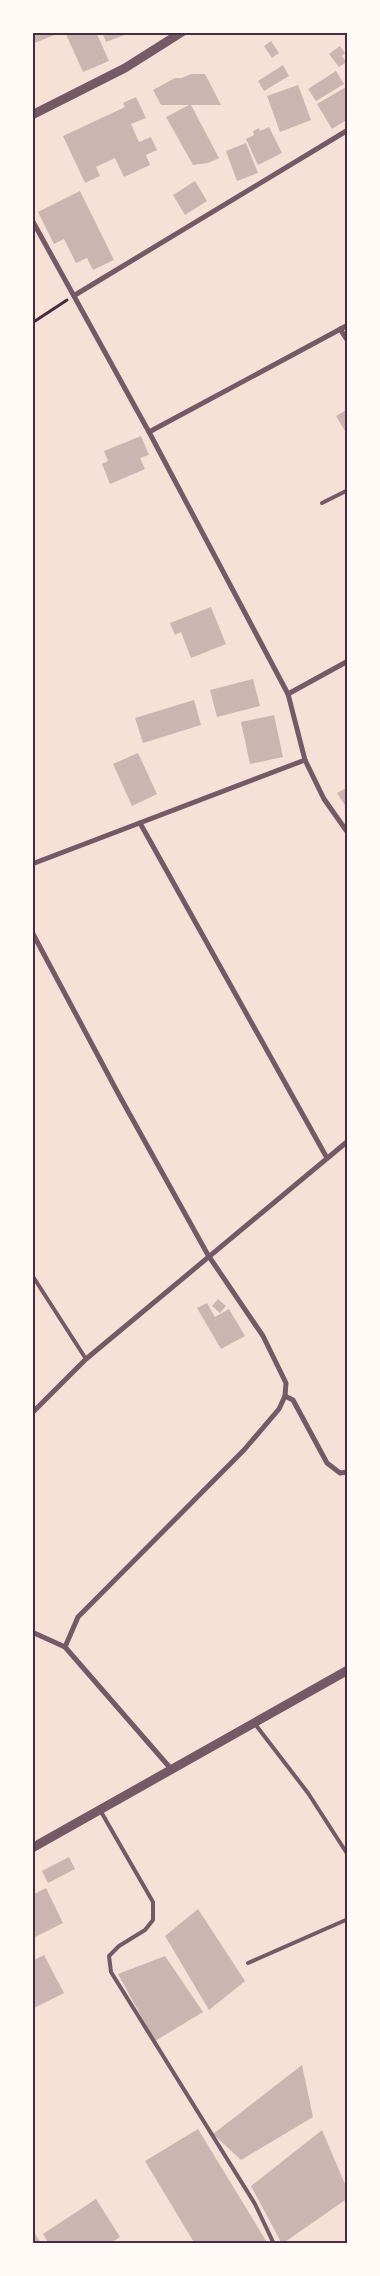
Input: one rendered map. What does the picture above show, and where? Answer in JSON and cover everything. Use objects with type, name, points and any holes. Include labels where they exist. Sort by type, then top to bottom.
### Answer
[{"type":"street","points":[[32,115],[125,68],[182,32]]},
{"type":"street","points":[[75,295],[348,130]]},
{"type":"street","points":[[32,220],[149,432],[288,694],[305,760],[324,799],[348,833]]},
{"type":"street","points":[[149,432],[348,325]]},
{"type":"street","points":[[340,329],[348,341]]},
{"type":"street","points":[[288,694],[348,661]]},
{"type":"street","points":[[32,864],[305,760]]},
{"type":"street","points":[[140,823],[327,1158]]},
{"type":"street","points":[[32,932],[119,1095],[208,1255],[263,1336],[286,1383],[285,1396],[279,1408],[244,1450],[78,1617],[65,1646]]},
{"type":"street","points":[[32,1413],[86,1359],[208,1255],[348,1141]]},
{"type":"street","points":[[285,1396],[293,1400],[326,1463],[340,1473],[348,1472]]},
{"type":"street","points":[[32,1632],[65,1646],[172,1770]]},
{"type":"street","points":[[32,1848],[348,1670]]},
{"type":"lane","points":[[322,504],[348,490]]},
{"type":"lane","points":[[32,1275],[86,1359]]},
{"type":"lane","points":[[254,1722],[308,1793],[348,1855]]},
{"type":"lane","points":[[100,1810],[153,1902],[153,1920],[144,1930],[119,1946],[109,1956],[111,1972],[255,2204],[274,2244]]},
{"type":"lane","points":[[248,1963],[348,1919]]},
{"type":"path","points":[[32,323],[75,295]]},
{"type":"building","points":[[32,32],[57,32],[57,34],[32,44]]},
{"type":"building","points":[[65,32],[96,32],[109,61],[83,72]]},
{"type":"building","points":[[102,32],[130,32],[130,33],[106,42]]},
{"type":"building","points":[[271,41],[279,53],[272,58],[264,46]]},
{"type":"building","points":[[340,46],[345,53],[342,56],[346,62],[339,67],[329,54]]},
{"type":"building","points":[[283,65],[289,76],[264,91],[258,81]]},
{"type":"building","points":[[336,71],[344,84],[316,101],[308,89]]},
{"type":"building","points":[[191,74],[205,74],[221,105],[191,105],[219,158],[208,163],[193,165],[166,117],[189,105],[161,105],[153,90],[175,78],[182,78]]},
{"type":"building","points":[[298,85],[311,120],[280,132],[267,96]]},
{"type":"building","points":[[346,87],[348,119],[332,129],[317,104]]},
{"type":"building","points":[[136,97],[146,118],[131,124],[139,142],[151,137],[157,150],[146,155],[150,165],[124,177],[115,158],[96,167],[100,176],[85,183],[63,136],[125,107],[123,103]]},
{"type":"building","points":[[269,127],[282,153],[258,165],[246,139],[254,135],[253,131],[259,128],[260,131]]},
{"type":"building","points":[[246,143],[258,173],[237,181],[226,151]]},
{"type":"building","points":[[195,181],[207,201],[185,215],[173,195]]},
{"type":"building","points":[[80,191],[114,260],[93,270],[87,258],[76,263],[64,239],[54,244],[38,212]]},
{"type":"building","points":[[348,409],[348,436],[336,416]]},
{"type":"building","points":[[141,436],[149,455],[140,458],[145,469],[110,484],[102,464],[108,461],[104,451]]},
{"type":"building","points":[[211,607],[226,644],[191,658],[181,632],[175,635],[170,623]]},
{"type":"building","points":[[253,679],[260,706],[217,717],[210,690]]},
{"type":"building","points":[[194,700],[201,725],[143,743],[135,718]]},
{"type":"building","points":[[274,715],[283,757],[250,764],[241,722]]},
{"type":"building","points":[[138,753],[157,794],[132,806],[113,764]]},
{"type":"building","points":[[348,787],[348,810],[337,793]]},
{"type":"building","points":[[218,1299],[226,1306],[220,1313],[212,1306]]},
{"type":"building","points":[[207,1303],[215,1317],[229,1309],[245,1336],[221,1349],[197,1308]]},
{"type":"building","points":[[69,1857],[75,1869],[48,1883],[42,1871]]},
{"type":"building","points":[[46,1888],[63,1923],[33,1938],[32,1895]]},
{"type":"building","points":[[198,1909],[245,1981],[209,2010],[165,1936]]},
{"type":"building","points":[[44,1955],[64,1993],[32,2009],[32,1961]]},
{"type":"building","points":[[165,1956],[203,2012],[155,2041],[118,1974]]},
{"type":"building","points":[[302,2065],[313,2117],[241,2160],[213,2134]]},
{"type":"building","points":[[198,2129],[268,2244],[195,2244],[145,2161]]},
{"type":"building","points":[[322,2130],[348,2191],[348,2198],[282,2244],[251,2186]]},
{"type":"building","points":[[96,2199],[120,2237],[109,2244],[49,2244],[43,2234]]},
{"type":"building","points":[[32,2228],[41,2244],[32,2244]]}]
